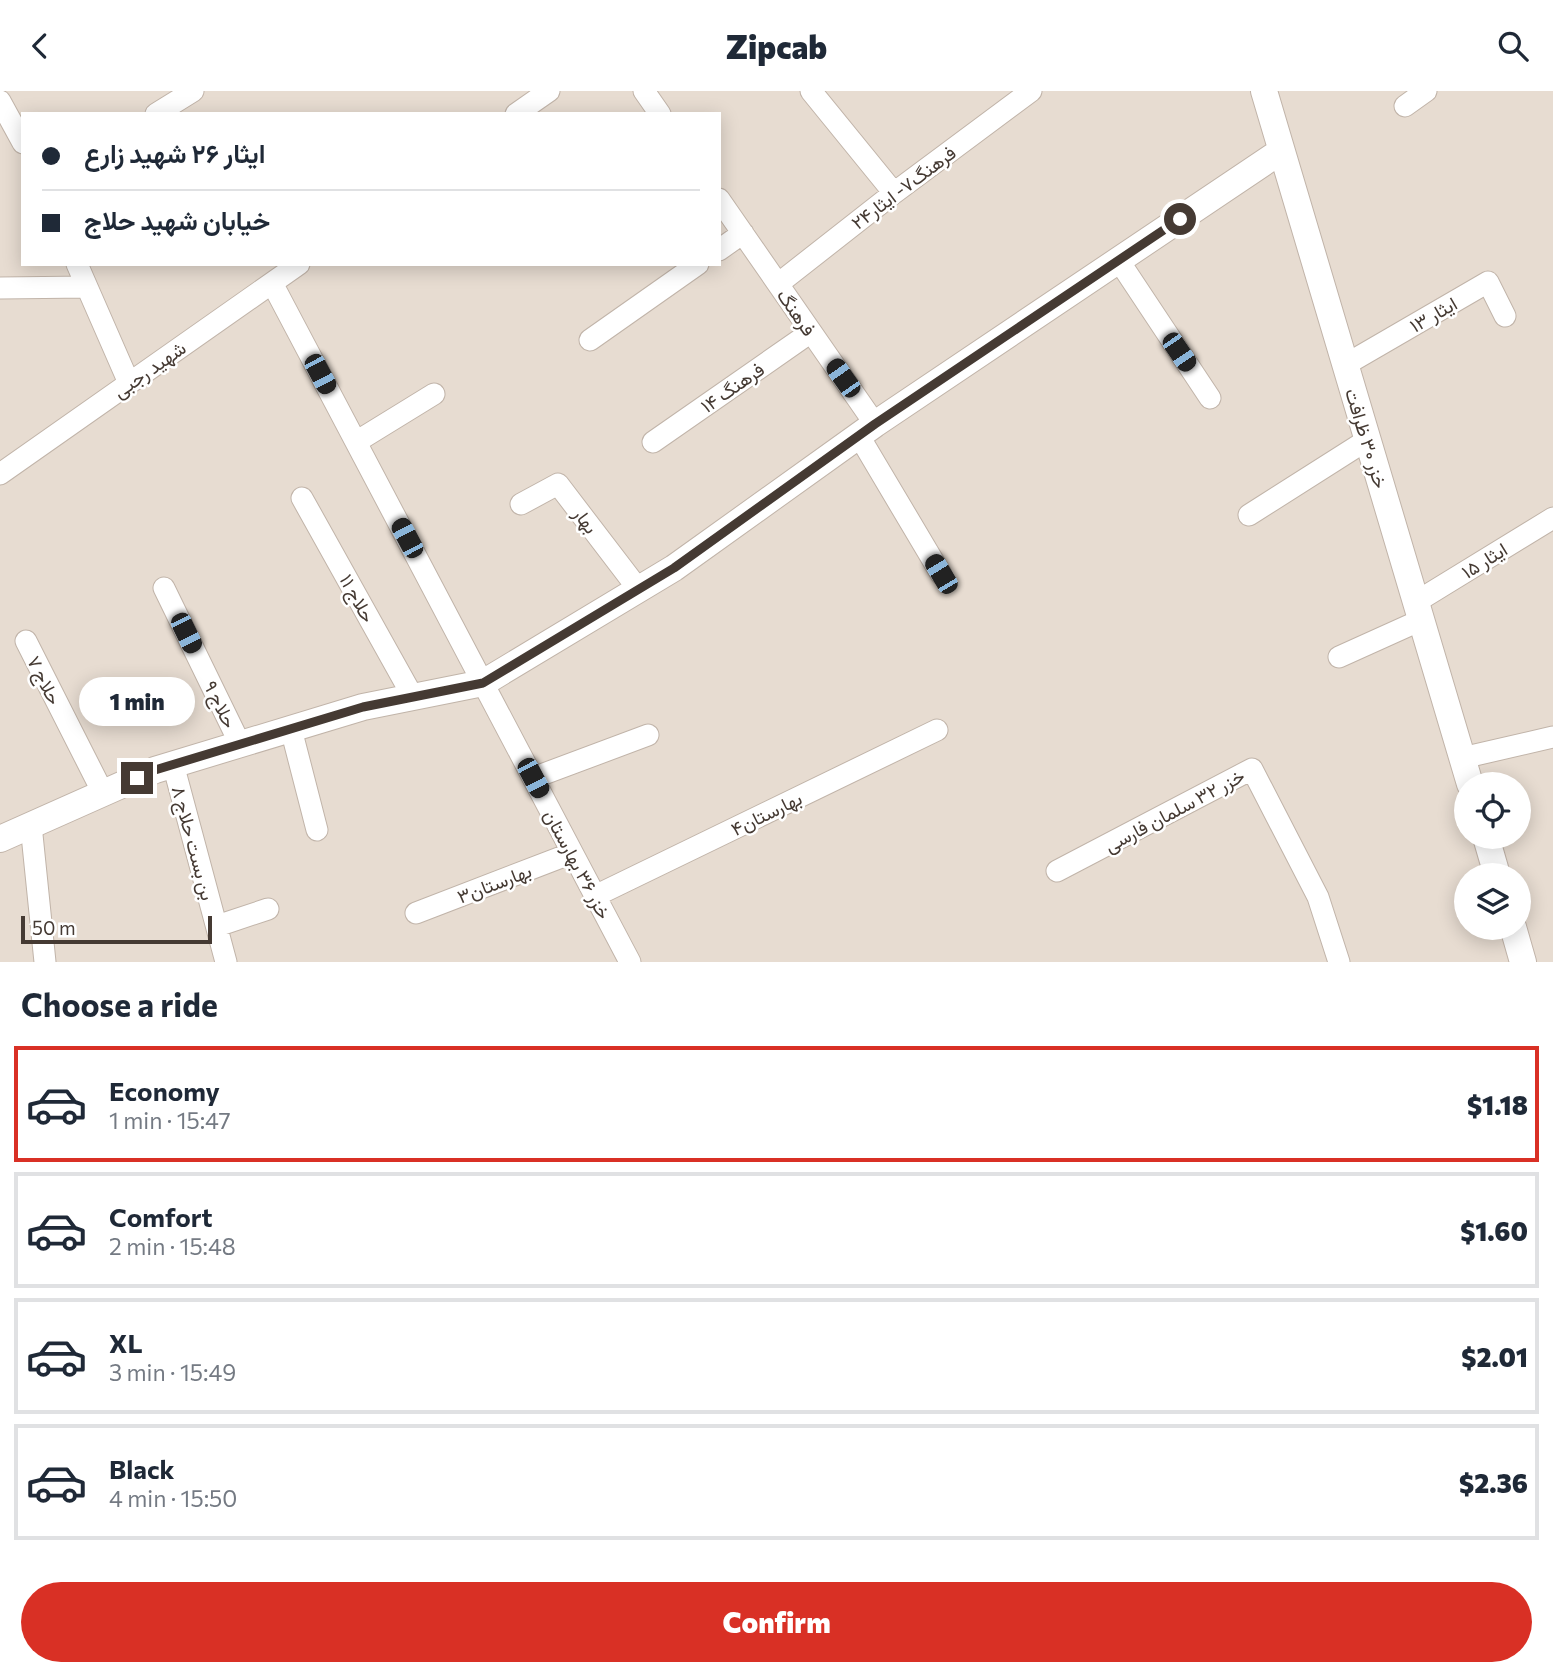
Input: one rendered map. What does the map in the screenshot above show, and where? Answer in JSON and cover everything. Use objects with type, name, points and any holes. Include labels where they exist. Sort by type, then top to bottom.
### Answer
[{"type":"street","points":[[159,112],[193,91]]},
{"type":"street","points":[[519,112],[549,91]]},
{"type":"street","points":[[645,91],[659,112]]},
{"type":"street","points":[[811,91],[894,193]]},
{"type":"street","name":"فرهنگ۷- ایثار۲۴","points":[[778,283],[1031,91]]},
{"type":"street","name":"خزر ۳۰ ظرافت","points":[[1264,91],[1466,772]]},
{"type":"street","points":[[1405,106],[1426,91]]},
{"type":"street","points":[[0,101],[21,139]]},
{"type":"street","points":[[0,839],[173,764],[363,707],[483,683],[685,561],[867,430],[1281,151]]},
{"type":"street","name":"فرهنگ","points":[[721,202],[811,332],[867,430],[941,574]]},
{"type":"street","points":[[721,249],[743,233]]},
{"type":"street","points":[[1118,261],[1210,398]]},
{"type":"street","points":[[78,266],[129,383]]},
{"type":"street","name":"شهید رجبی","points":[[0,474],[296,266]]},
{"type":"street","points":[[590,339],[695,266]]},
{"type":"street","name":"ایثار ۱۳","points":[[1345,365],[1488,282],[1505,316]]},
{"type":"street","name":"خزر ۳۶ بهارستان","points":[[272,283],[630,962]]},
{"type":"street","points":[[0,288],[87,287]]},
{"type":"street","name":"فرهنگ ۱۴","points":[[653,442],[811,332]]},
{"type":"street","points":[[356,442],[434,394]]},
{"type":"street","points":[[1250,515],[1367,440]]},
{"type":"street","name":"بهار","points":[[521,503],[558,484],[639,590]]},
{"type":"street","name":"حلاج ۱۱","points":[[302,498],[413,697]]},
{"type":"street","name":"ایثار ۱۵","points":[[1339,657],[1419,611],[1553,518]]},
{"type":"street","name":"حلاج ۹","points":[[164,588],[240,744]]},
{"type":"street","name":"حلاج ۷","points":[[26,641],[103,793]]},
{"type":"street","points":[[291,729],[317,830]]},
{"type":"street","name":"بهارستان۴","points":[[595,896],[936,730]]},
{"type":"street","points":[[533,778],[648,735]]},
{"type":"street","points":[[1462,758],[1553,737]]},
{"type":"street","name":"بن بست حلاج ۸","points":[[173,764],[226,962]]},
{"type":"street","name":"خزر ۳۲ سلمان فارسی","points":[[1057,871],[1252,769],[1318,897],[1339,962]]},
{"type":"street","points":[[31,825],[45,962]]},
{"type":"street","name":"بهارستان۳","points":[[416,913],[572,853]]},
{"type":"street","points":[[217,926],[268,909]]},
{"type":"street","points":[[1517,940],[1523,962]]},
{"type":"shaded area","points":[[0,91],[1553,91],[1553,962],[0,962]]},
{"type":"route","points":[[137,778],[155,770],[363,707],[483,683],[674,568],[875,424],[1180,219]]}]
